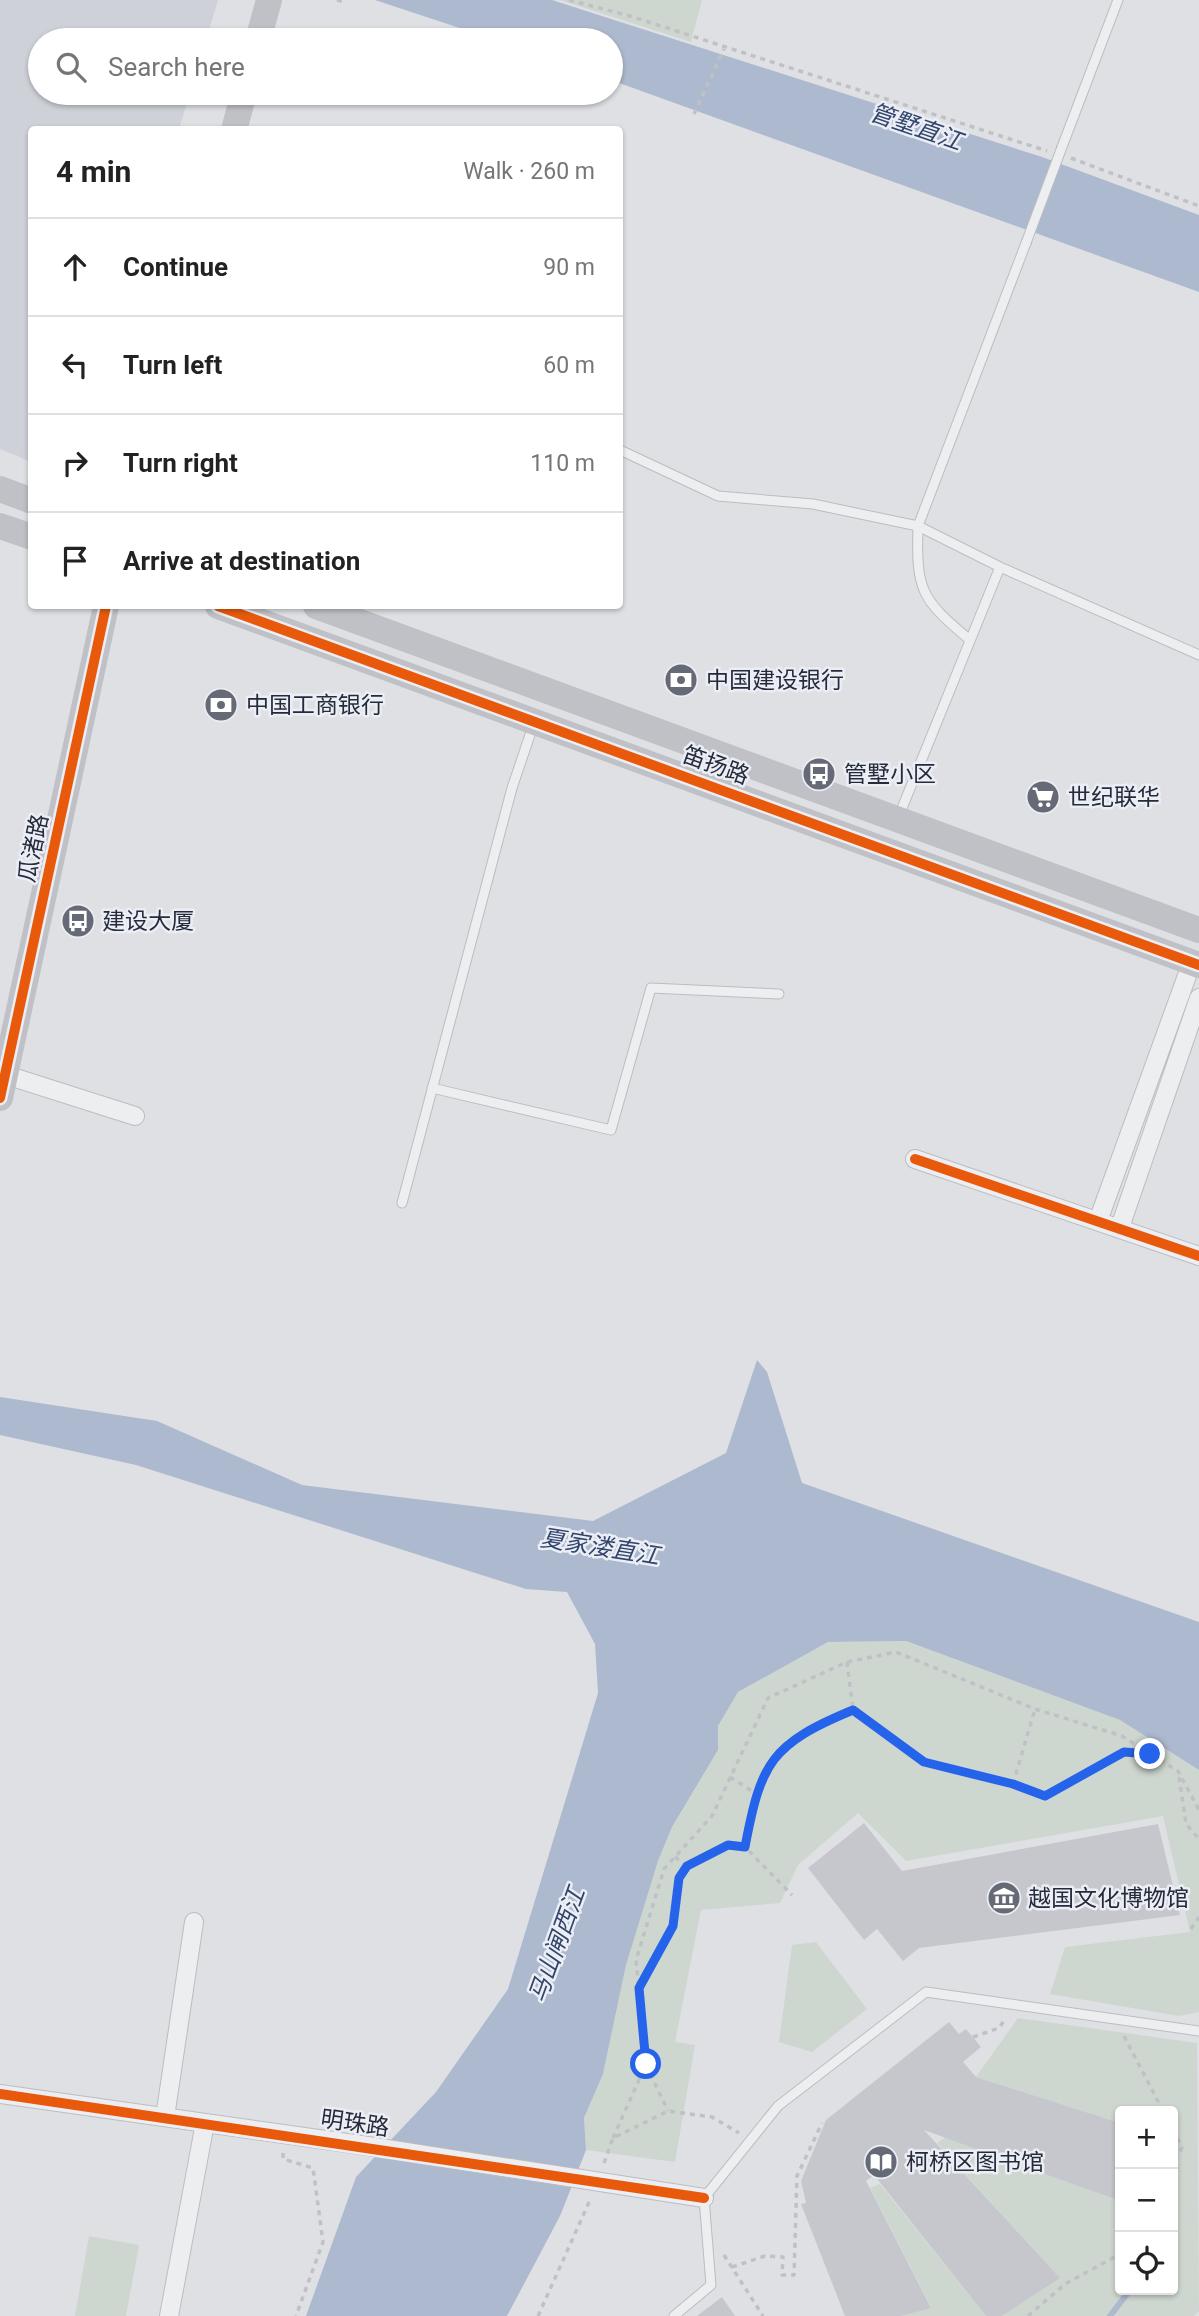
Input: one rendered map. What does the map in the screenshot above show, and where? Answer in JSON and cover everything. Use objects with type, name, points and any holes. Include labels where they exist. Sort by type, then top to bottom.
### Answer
[{"type":"street","points":[[261,28],[269,0]]},
{"type":"street","points":[[235,126],[241,105]]},
{"type":"street","points":[[0,489],[28,500]]},
{"type":"street","points":[[0,526],[28,536]]},
{"type":"street","name":"瓜渚路","points":[[2,1082],[105,609]]},
{"type":"street","name":"笛扬路","points":[[226,609],[1195,963]]},
{"type":"street","name":"笛扬路","points":[[324,609],[1199,930]]},
{"type":"street","points":[[1098,1221],[1195,963]]},
{"type":"street","points":[[1120,1227],[1199,998]]},
{"type":"street","points":[[2,1082],[135,1116]]},
{"type":"street","points":[[915,1159],[1199,1256]]},
{"type":"street","points":[[165,2117],[194,1922]]},
{"type":"street","name":"明珠路","points":[[0,2094],[361,2145],[704,2198]]},
{"type":"street","points":[[169,2316],[205,2123]]},
{"type":"lane","points":[[970,640],[933,609],[917,572],[918,526],[1118,0]]},
{"type":"lane","points":[[623,451],[718,496],[813,504],[918,526],[1000,567],[1199,656]]},
{"type":"lane","points":[[897,820],[1000,567]]},
{"type":"lane","points":[[402,1203],[512,788],[534,721]]},
{"type":"lane","points":[[432,1088],[611,1130],[651,988],[779,994]]},
{"type":"lane","points":[[674,2316],[711,2285],[704,2198],[778,2106],[926,1992],[1199,2031]]},
{"type":"path","points":[[569,0],[630,16],[724,49],[1059,150]]},
{"type":"path","points":[[694,114],[724,49]]},
{"type":"path","points":[[1070,158],[1199,206]]},
{"type":"path","points":[[668,2110],[646,2064],[636,1960],[664,1869],[712,1816],[768,1698],[847,1661],[896,1652],[1035,1709],[1122,1736],[1178,1771],[1199,1810]]},
{"type":"path","points":[[847,1661],[853,1710],[924,1762],[1013,1784],[1045,1796],[1124,1752],[1150,1754]]},
{"type":"path","points":[[1013,1784],[1035,1709]]},
{"type":"path","points":[[745,1847],[755,1793],[770,1761],[810,1728],[853,1710]]},
{"type":"path","points":[[1178,1771],[1186,1824],[1199,1839]]},
{"type":"path","points":[[730,1777],[755,1793]]},
{"type":"path","points":[[639,1988],[673,1926],[679,1878],[687,1866],[728,1845],[745,1847],[792,1895]]},
{"type":"path","points":[[675,1857],[687,1866]]},
{"type":"path","points":[[1191,1929],[1199,1917]]},
{"type":"path","points":[[973,2038],[999,2028],[1015,2004]]},
{"type":"path","points":[[1115,2018],[1160,2106]]},
{"type":"path","points":[[613,2138],[646,2064]]},
{"type":"path","points":[[732,2267],[765,2256],[783,2258],[782,2275],[794,2275],[797,2176],[822,2123]]},
{"type":"path","points":[[283,2134],[283,2159],[313,2168],[323,2242],[296,2316]]},
{"type":"path","points":[[1178,2140],[1182,2148],[1178,2155]]},
{"type":"path","points":[[706,2226],[763,2316]]},
{"type":"path","points":[[1028,2316],[1065,2284],[1115,2257]]},
{"type":"shaded area","points":[[0,0],[218,0],[210,28],[28,28],[28,105],[186,105],[180,126],[28,126],[28,461],[0,449]]},
{"type":"shaded area","points":[[560,0],[702,0],[691,42]]},
{"type":"shaded area","points":[[906,1641],[1120,1720],[1199,1770],[1199,2012],[1179,2016],[1050,1994],[1065,1947],[1190,1932],[1163,1816],[906,1861],[858,1813],[798,1865],[780,1903],[701,1910],[675,2042],[695,2045],[675,2162],[586,2150],[584,2118],[603,2074],[626,1965],[658,1861],[672,1827],[718,1750],[718,1726],[738,1692],[828,1642]]},
{"type":"shaded area","points":[[816,1942],[867,2009],[812,2052],[779,2042],[792,1945]]},
{"type":"shaded area","points":[[1018,2018],[1197,2043],[1199,2311],[1194,2316],[1002,2316],[1059,2277],[937,2143],[946,2137],[1113,2199],[1115,2195],[1115,2295],[1178,2295],[1178,2106],[1115,2106],[1115,2121],[976,2077]]},
{"type":"shaded area","points":[[880,2184],[986,2316],[901,2316],[931,2307],[870,2188]]},
{"type":"shaded area","points":[[89,2236],[139,2245],[126,2316],[75,2316]]},
{"type":"water","name":"管墅直江","points":[[375,0],[552,0],[1042,157],[1199,215],[1199,292],[623,84],[623,28],[460,28]]},
{"type":"water","points":[[757,1360],[767,1372],[802,1483],[1199,1622],[1199,1770],[1120,1720],[906,1641],[828,1642],[738,1692],[718,1726],[718,1750],[672,1827],[658,1861],[626,1965],[603,2074],[584,2118],[586,2150],[560,2216],[507,2316],[306,2316],[356,2177],[436,2092],[508,1989],[598,1693],[595,1644],[567,1592],[526,1589],[136,1465],[0,1435],[0,1397],[157,1421],[302,1485],[593,1521],[726,1453]]},
{"type":"building","name":"越国文化博物馆","points":[[864,1823],[902,1871],[1158,1824],[1180,1915],[919,1948],[903,1961],[877,1929],[864,1940],[808,1868]]},
{"type":"building","name":"柯桥区图书馆","points":[[949,2022],[959,2034],[966,2029],[981,2047],[963,2062],[976,2077],[1115,2121],[1115,2197],[1114,2199],[924,2130],[1060,2278],[1002,2316],[986,2316],[874,2175],[866,2181],[931,2308],[901,2316],[845,2316],[801,2204],[806,2203],[801,2181],[826,2120]]},
{"type":"building","points":[[722,2297],[735,2316],[697,2316]]},
{"type":"waterway","points":[[1110,2316],[1126,2295]]},
{"type":"cycle path","points":[[0,1098],[105,609]]},
{"type":"cycle path","points":[[226,609],[1199,965]]},
{"type":"cycle path","points":[[915,1159],[1199,1256]]},
{"type":"cycle path","points":[[0,2094],[704,2198]]},
{"type":"place","name":"中国建设银行","points":[[681,680]]},
{"type":"place","name":"中国工商银行","points":[[221,705]]},
{"type":"place","name":"管墅小区","points":[[819,774]]},
{"type":"place","name":"世纪联华","points":[[1043,797]]},
{"type":"place","name":"建设大厦","points":[[78,921]]},
{"type":"place","name":"越国文化博物馆","points":[[1004,1898]]},
{"type":"place","name":"柯桥区图书馆","points":[[881,2162]]},
{"type":"route","points":[[646,2064],[639,1988],[673,1926],[679,1878],[687,1866],[728,1845],[745,1847],[755,1793],[770,1761],[810,1728],[853,1710],[924,1762],[1013,1784],[1045,1796],[1124,1752],[1150,1754]]},
{"type":"water label","name":"夏家溇直江","points":[[600,1547]]},
{"type":"water label","name":"马山闸西江","points":[[557,1945]]}]
